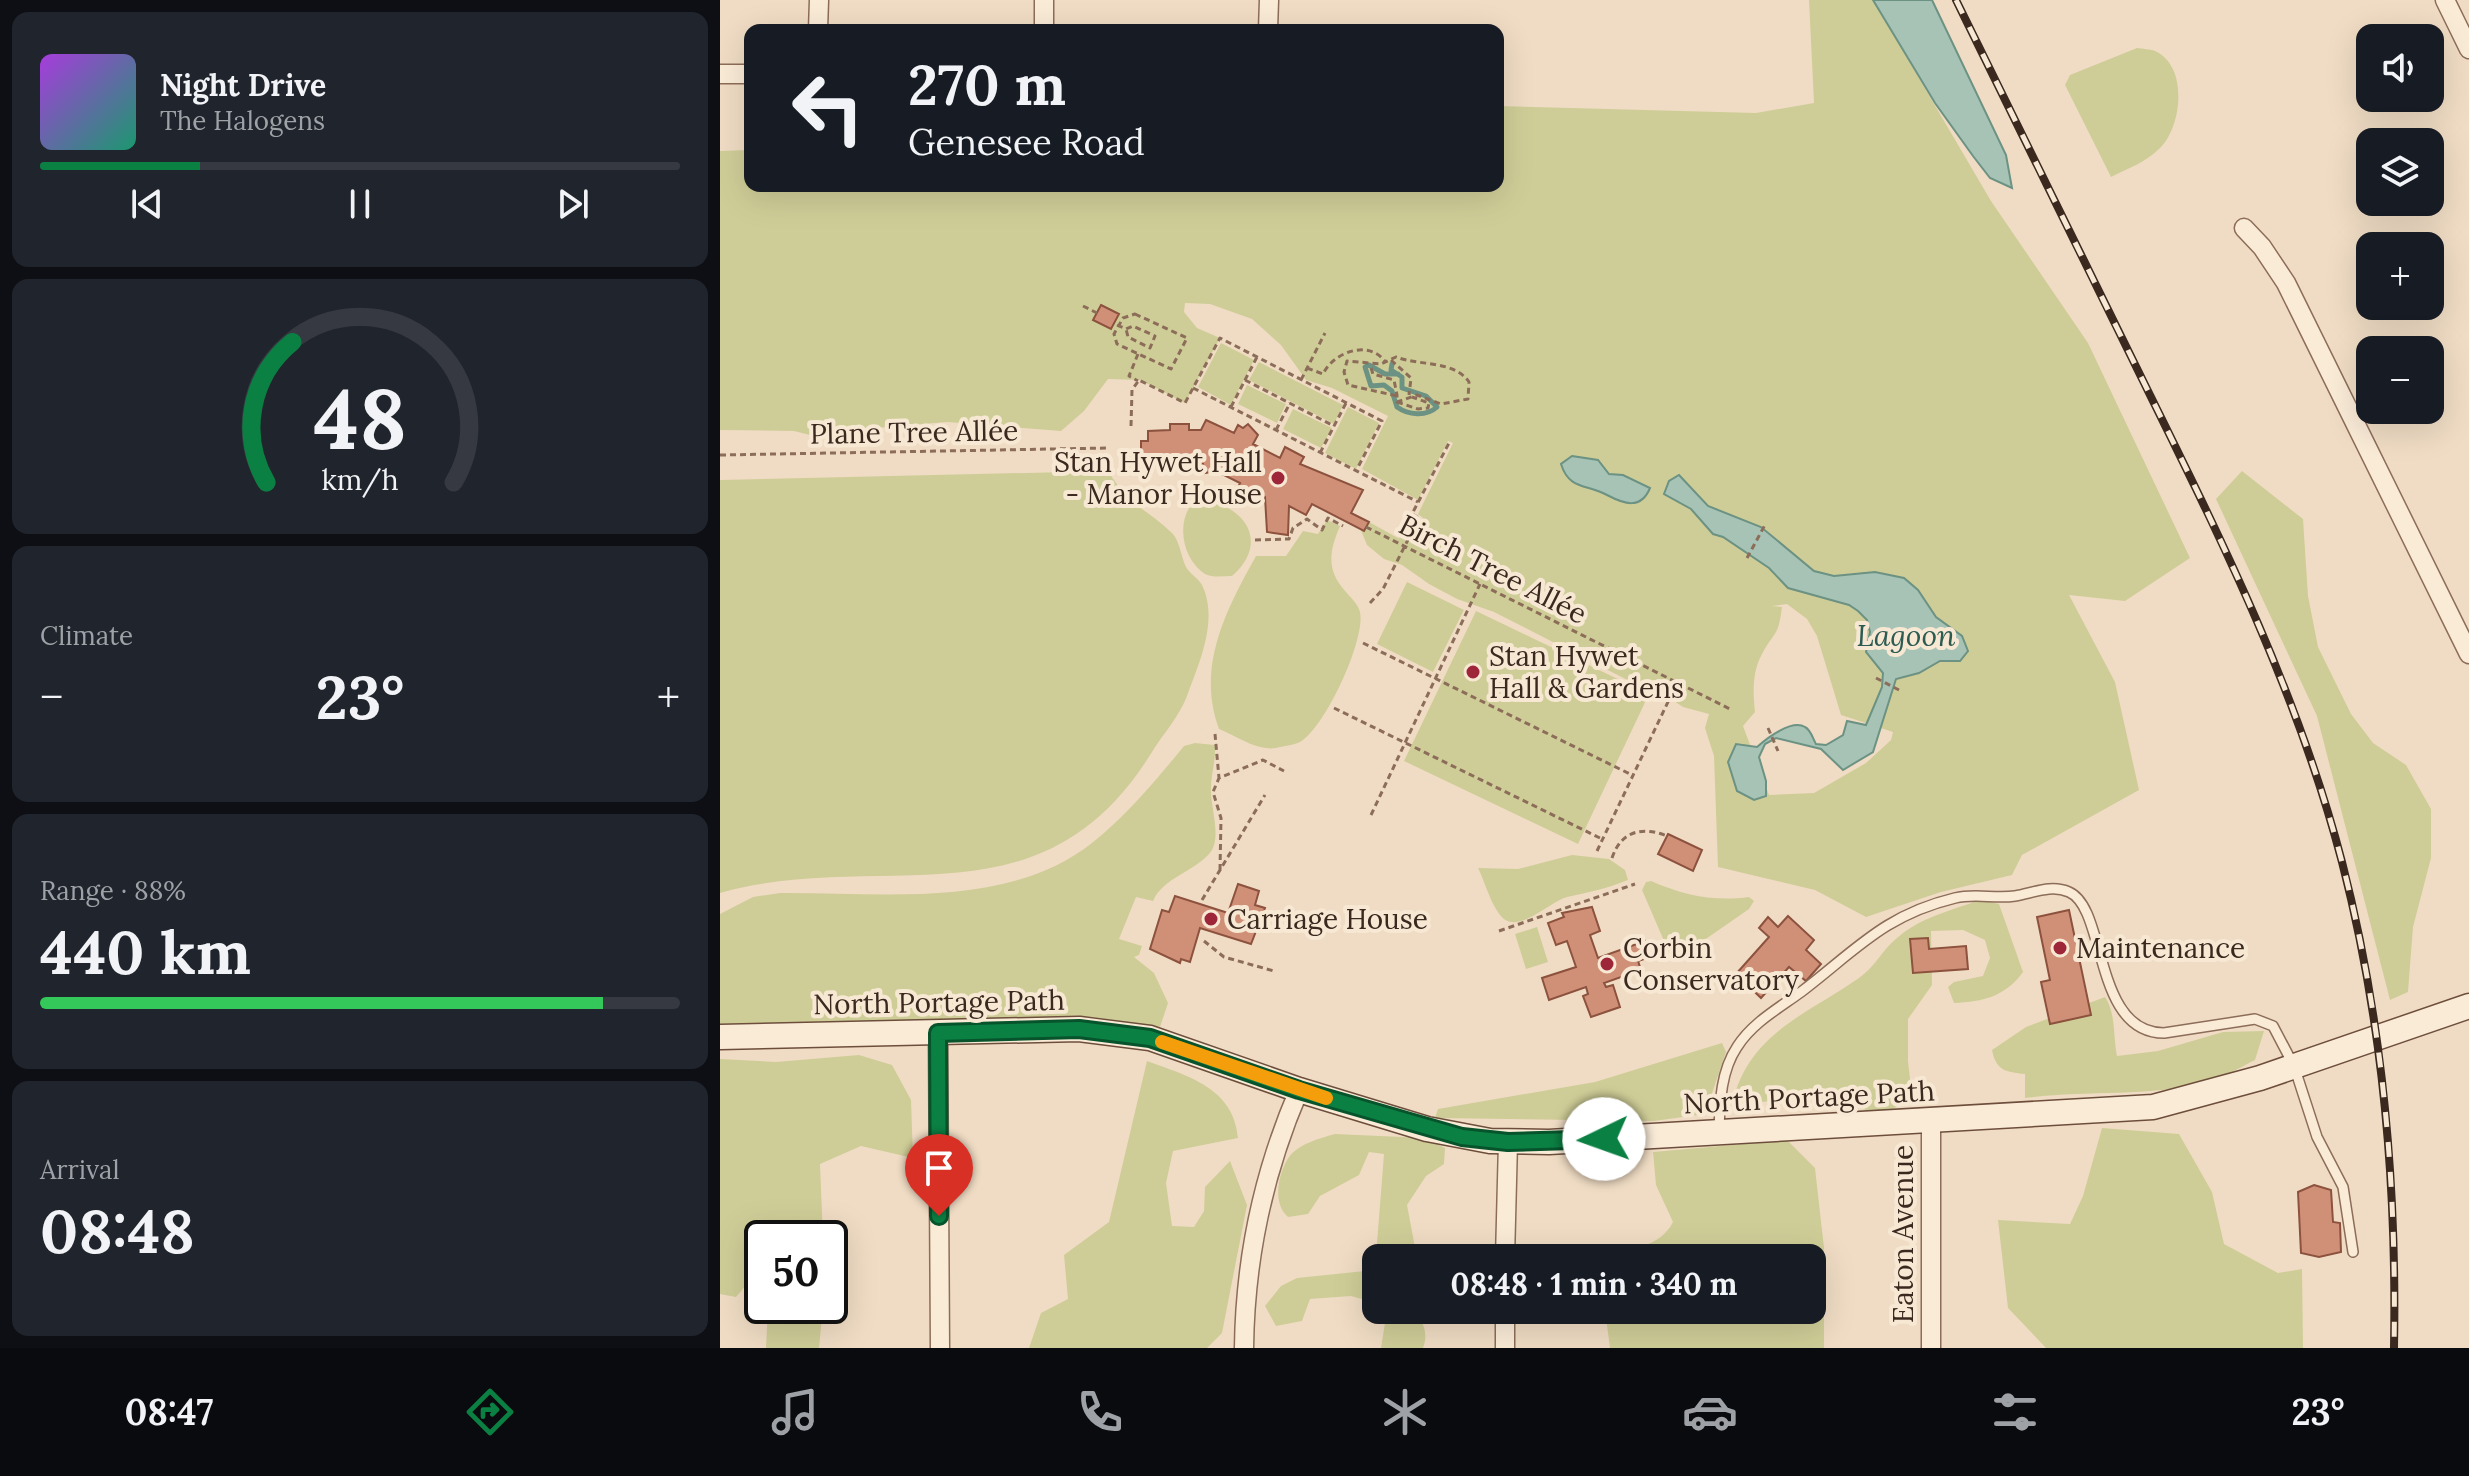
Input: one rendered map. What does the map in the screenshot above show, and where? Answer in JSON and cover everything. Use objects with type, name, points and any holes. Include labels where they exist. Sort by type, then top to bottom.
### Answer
[{"type":"main road","name":"North Portage Path","points":[[720,1037],[1079,1029],[1150,1038],[1299,1090],[1427,1129],[1508,1142],[2153,1107],[2294,1066],[2469,1006]]},
{"type":"street","points":[[818,24],[819,0]]},
{"type":"street","points":[[1044,0],[1044,24]]},
{"type":"street","points":[[1268,24],[1269,0]]},
{"type":"street","points":[[2445,0],[2469,49]]},
{"type":"street","points":[[720,74],[744,74]]},
{"type":"street","points":[[2244,228],[2262,247],[2286,283],[2469,654]]},
{"type":"street","points":[[938,1033],[940,1348]]},
{"type":"street","points":[[1244,1348],[1250,1263],[1260,1214],[1270,1169],[1299,1090]]},
{"type":"street","name":"Eaton Avenue","points":[[1931,1121],[1931,1348]]},
{"type":"street","points":[[1505,1244],[1508,1142]]},
{"type":"street","points":[[1505,1324],[1505,1348]]},
{"type":"lane","points":[[1719,1132],[1720,1101],[1729,1061],[1738,1045],[1758,1024],[1848,950],[1883,927],[1924,908],[1973,895],[2016,896],[2054,888],[2073,893],[2084,910],[2116,998],[2140,1028],[2149,1033],[2164,1033],[2255,1019],[2267,1021],[2284,1043],[2317,1137],[2343,1187],[2353,1252]]},
{"type":"path","points":[[1083,306],[1097,313]]},
{"type":"path","points":[[1135,314],[1187,338],[1171,369],[1138,354],[1117,344],[1114,334],[1117,325],[1135,314]]},
{"type":"path","points":[[1117,325],[1126,329],[1133,326],[1155,336],[1150,348],[1128,337],[1126,329]]},
{"type":"path","points":[[1301,380],[1325,333]]},
{"type":"path","points":[[1138,354],[1129,376],[1185,403],[1220,338],[1382,421],[1356,471]]},
{"type":"path","points":[[1307,368],[1323,374],[1328,364],[1347,352],[1371,350],[1380,354],[1386,363]]},
{"type":"path","points":[[1231,407],[1257,357]]},
{"type":"path","points":[[1395,396],[1348,385],[1345,380],[1347,361],[1386,363],[1396,357],[1412,364],[1458,370],[1469,382],[1468,399],[1441,404],[1429,398],[1408,395],[1397,402]]},
{"type":"path","points":[[1391,360],[1411,378],[1408,395]]},
{"type":"path","points":[[1371,368],[1373,374],[1394,380],[1397,402]]},
{"type":"path","points":[[1245,380],[1334,426]]},
{"type":"path","points":[[1131,426],[1132,390],[1138,381]]},
{"type":"path","points":[[1193,388],[1418,502]]},
{"type":"path","points":[[1397,402],[1418,409],[1428,408],[1429,403],[1408,395]]},
{"type":"path","points":[[1276,430],[1290,403]]},
{"type":"path","points":[[1320,453],[1346,403]]},
{"type":"path","points":[[1370,603],[1383,589],[1419,518],[1412,514],[1449,443]]},
{"type":"path","name":"Plane Tree Allée","points":[[720,455],[1108,448]]},
{"type":"path","points":[[1255,540],[1289,539],[1293,528],[1307,519],[1322,530],[1328,518],[1343,526]]},
{"type":"path","points":[[1747,558],[1766,523]]},
{"type":"path","name":"Birch Tree Allée","points":[[1366,527],[1732,710]]},
{"type":"path","points":[[1371,815],[1480,584]]},
{"type":"path","points":[[1363,643],[1632,775]]},
{"type":"path","points":[[1876,678],[1899,690]]},
{"type":"path","points":[[1597,851],[1677,685]]},
{"type":"path","points":[[1334,708],[1602,839]]},
{"type":"path","points":[[1768,728],[1778,751]]},
{"type":"path","points":[[1215,734],[1219,778],[1213,792],[1221,818],[1220,870]]},
{"type":"path","points":[[1219,778],[1263,760],[1284,771]]},
{"type":"path","points":[[1202,900],[1265,795]]},
{"type":"path","points":[[1612,858],[1617,844],[1631,832],[1649,831],[1667,836]]},
{"type":"path","points":[[1499,931],[1635,884]]},
{"type":"path","points":[[1204,941],[1224,957],[1274,971]]},
{"type":"shaded area","points":[[1809,0],[1873,0],[1991,201],[2088,343],[2190,558],[2125,601],[2069,595],[2115,682],[2139,790],[2022,855],[2012,875],[1941,892],[1866,917],[1815,890],[1718,867],[1714,756],[1705,728],[1709,714],[1683,707],[1657,690],[1645,689],[1494,612],[1457,599],[1402,565],[1384,559],[1367,545],[1360,528],[1365,530],[1369,522],[1398,538],[1413,534],[1423,518],[1418,514],[1453,443],[1448,441],[1418,500],[1362,469],[1388,416],[1332,388],[1306,380],[1281,345],[1252,319],[1210,304],[1185,303],[1184,312],[1197,328],[1220,338],[1185,403],[1140,380],[1108,379],[1084,411],[1061,431],[947,422],[864,429],[822,438],[794,431],[720,430],[720,151],[744,150],[744,192],[1504,192],[1504,106],[1756,113],[1814,103]],"holes":[[[1787,604],[1807,619],[1817,636],[1841,715],[1893,732],[1891,740],[1866,763],[1814,793],[1769,795],[1743,726],[1755,712],[1756,668],[1779,624],[1782,607],[1772,606]]]},
{"type":"shaded area","points":[[2137,48],[2155,51],[2166,59],[2173,70],[2177,83],[2177,113],[2167,139],[2154,154],[2111,177],[2065,85],[2070,75]]},
{"type":"shaded area","points":[[1221,343],[1254,360],[1231,405],[1198,387]]},
{"type":"shaded area","points":[[1259,362],[1343,405],[1334,424],[1249,380]]},
{"type":"shaded area","points":[[1247,385],[1286,404],[1277,423],[1238,404]]},
{"type":"shaded area","points":[[1348,407],[1379,423],[1356,469],[1325,453]]},
{"type":"shaded area","points":[[1293,409],[1332,428],[1321,448],[1283,429]]},
{"type":"shaded area","points":[[1108,471],[1131,500],[1175,536],[1186,567],[1202,585],[1209,612],[1202,656],[1184,704],[1152,752],[1108,808],[1061,844],[1010,864],[956,873],[781,881],[720,893],[720,480]]},
{"type":"shaded area","points":[[2242,471],[2303,519],[2308,596],[2318,647],[2351,714],[2373,743],[2406,765],[2431,809],[2431,858],[2413,927],[2408,992],[2390,1000],[2317,716],[2216,499]]},
{"type":"shaded area","points":[[1209,501],[1235,512],[1249,531],[1249,553],[1232,576],[1205,574],[1192,561],[1185,544],[1183,525],[1189,508]]},
{"type":"shaded area","points":[[1327,520],[1340,526],[1333,544],[1332,568],[1360,612],[1357,642],[1332,702],[1310,734],[1300,742],[1276,748],[1254,745],[1219,729],[1213,706],[1213,661],[1225,618],[1256,556],[1286,556],[1303,531],[1318,534]]},
{"type":"shaded area","points":[[1407,582],[1464,610],[1433,672],[1377,644]]},
{"type":"shaded area","points":[[1476,611],[1649,694],[1578,844],[1404,761]]},
{"type":"shaded area","points":[[1195,743],[1215,745],[1211,788],[1216,832],[1213,848],[1202,860],[1164,886],[1153,901],[1136,897],[1119,939],[1142,946],[1139,955],[1134,957],[1154,973],[1168,1003],[1160,1027],[1062,1019],[720,1025],[720,914],[753,897],[780,893],[942,893],[1022,879],[1058,864],[1092,843],[1129,809],[1184,746]]},
{"type":"shaded area","points":[[1572,855],[1609,859],[1625,870],[1628,880],[1567,897],[1527,919],[1511,922],[1496,909],[1478,868],[1518,869]]},
{"type":"shaded area","points":[[1646,882],[1699,896],[1723,899],[1749,897],[1754,901],[1749,909],[1677,959],[1671,957],[1642,890]]},
{"type":"shaded area","points":[[1980,900],[1999,904],[2023,972],[2009,987],[1993,996],[1954,1003],[1948,987],[1954,982],[1983,976],[1990,958],[1985,940],[1963,930],[1931,931],[1932,985],[1908,1019],[1912,1097],[1885,1114],[1806,1097],[1743,1104],[1734,1097],[1742,1075],[1754,1056],[1784,1026],[1865,974],[1892,943],[1915,925]]},
{"type":"shaded area","points":[[1537,927],[1548,962],[1526,969],[1515,934]]},
{"type":"shaded area","points":[[2105,997],[2113,1017],[2117,1056],[2158,1051],[2223,1032],[2264,1031],[2255,1060],[2217,1079],[2182,1087],[2025,1098],[2025,1074],[2003,1069],[1996,1062],[1992,1050],[2026,1027]]},
{"type":"shaded area","points":[[1722,1043],[1726,1052],[1705,1114],[1654,1121],[1435,1118],[1438,1109],[1595,1082]]},
{"type":"shaded area","points":[[859,1055],[892,1065],[911,1100],[913,1158],[861,1146],[820,1164],[822,1220],[744,1220],[744,1288],[736,1297],[720,1294],[720,1059],[776,1062]]},
{"type":"shaded area","points":[[1147,1061],[1206,1086],[1228,1107],[1235,1121],[1238,1138],[1173,1151],[1166,1183],[1172,1226],[1194,1227],[1204,1211],[1205,1187],[1230,1161],[1247,1205],[1222,1333],[1207,1348],[1029,1348],[1041,1313],[1068,1299],[1064,1255],[1109,1222]]},
{"type":"shaded area","points":[[2102,1128],[2179,1134],[2212,1192],[2224,1244],[2278,1273],[2302,1269],[2303,1348],[2046,1348],[2008,1308],[1998,1220],[2070,1224],[2083,1196]]},
{"type":"shaded area","points":[[1335,1134],[1425,1138],[1445,1148],[1444,1164],[1426,1176],[1407,1205],[1414,1244],[1377,1244],[1384,1154],[1369,1152],[1359,1175],[1320,1196],[1308,1214],[1288,1217],[1278,1197],[1282,1171],[1293,1152]]},
{"type":"shaded area","points":[[1787,1140],[1815,1168],[1824,1244],[1648,1244],[1661,1237],[1673,1222],[1656,1185],[1653,1152]]},
{"type":"shaded area","points":[[1362,1271],[1362,1299],[1351,1296],[1310,1299],[1302,1321],[1276,1326],[1265,1306],[1281,1286],[1297,1278]]},
{"type":"shaded area","points":[[767,1324],[821,1324],[819,1348],[766,1348]]},
{"type":"shaded area","points":[[1385,1324],[1423,1324],[1423,1348],[1381,1348]]},
{"type":"shaded area","points":[[1607,1324],[1824,1324],[1824,1348],[1610,1348]]},
{"type":"water","points":[[1873,0],[1932,0],[2006,155],[2012,188],[1990,178],[1973,156],[1935,103]]},
{"type":"water","points":[[1572,456],[1598,460],[1609,474],[1623,475],[1650,488],[1642,500],[1632,503],[1580,485],[1569,478],[1561,464]]},
{"type":"water","name":"Lagoon","points":[[1679,475],[1708,506],[1761,527],[1814,571],[1834,576],[1875,572],[1904,578],[1918,590],[1936,617],[1962,636],[1968,651],[1960,661],[1940,661],[1919,673],[1896,679],[1873,752],[1843,770],[1821,749],[1776,738],[1765,744],[1759,757],[1766,781],[1766,796],[1754,800],[1737,791],[1728,762],[1736,744],[1757,747],[1780,731],[1800,725],[1809,730],[1816,744],[1826,745],[1843,735],[1847,721],[1866,725],[1882,687],[1883,673],[1866,652],[1870,632],[1867,620],[1858,611],[1849,605],[1788,588],[1769,568],[1723,537],[1713,534],[1691,509],[1664,494],[1669,481]]},
{"type":"building","points":[[1101,305],[1119,314],[1111,329],[1093,320]]},
{"type":"building","name":"Stan Hywet Hall - Manor House","points":[[1206,420],[1234,433],[1238,425],[1243,428],[1248,424],[1258,435],[1253,444],[1280,458],[1285,447],[1304,457],[1300,464],[1363,490],[1351,513],[1369,522],[1364,531],[1312,504],[1306,515],[1289,506],[1288,535],[1267,532],[1265,497],[1255,492],[1253,497],[1237,490],[1240,483],[1216,471],[1205,473],[1203,464],[1148,465],[1148,457],[1141,457],[1141,441],[1148,441],[1148,431],[1170,430],[1170,424],[1189,424],[1189,430],[1201,430]]},
{"type":"building","points":[[1668,834],[1702,850],[1693,871],[1658,854]]},
{"type":"building","name":"Carriage House","points":[[1238,884],[1259,891],[1255,905],[1265,908],[1251,944],[1200,928],[1190,962],[1181,959],[1180,963],[1150,949],[1162,910],[1169,912],[1175,896],[1228,913]]},
{"type":"building","name":"Corbin Conservatory","points":[[1592,907],[1600,931],[1590,935],[1598,958],[1645,941],[1650,957],[1638,961],[1641,970],[1604,983],[1606,987],[1613,985],[1620,1007],[1591,1017],[1583,996],[1588,994],[1586,987],[1549,1000],[1542,978],[1576,967],[1567,941],[1556,945],[1548,923],[1564,917],[1562,913]]},
{"type":"building","name":"Maintenance","points":[[2069,910],[2091,1015],[2050,1024],[2041,982],[2050,980],[2037,917]]},
{"type":"building","points":[[1788,916],[1814,940],[1806,950],[1821,964],[1806,981],[1789,967],[1761,998],[1736,974],[1769,937],[1759,928],[1768,917],[1778,927]]},
{"type":"building","points":[[1928,938],[1929,949],[1966,946],[1968,969],[1913,973],[1910,939]]},
{"type":"building","points":[[2314,1185],[2331,1190],[2333,1222],[2340,1223],[2341,1252],[2319,1257],[2301,1253],[2298,1192]]},
{"type":"waterway","points":[[1392,364],[1391,370],[1402,377],[1402,388],[1426,396],[1437,407],[1422,414],[1401,410],[1392,391],[1384,385],[1371,386],[1365,367],[1369,365],[1385,374],[1398,374]]},
{"type":"railway","points":[[1956,0],[2232,566],[2282,682],[2324,801],[2356,922],[2377,1042],[2390,1164],[2394,1348]]},
{"type":"slow traffic","points":[[1162,1042],[1326,1098]]},
{"type":"place","name":"Stan Hywet Hall - Manor House","points":[[1278,478]]},
{"type":"place","name":"Stan Hywet Hall & Gardens","points":[[1473,672]]},
{"type":"place","name":"Carriage House","points":[[1211,919]]},
{"type":"place","name":"Maintenance","points":[[2060,948]]},
{"type":"place","name":"Corbin Conservatory","points":[[1607,964]]},
{"type":"route","points":[[939,1216],[938,1033],[1079,1029],[1150,1038],[1299,1090],[1462,1137],[1508,1142],[1604,1139]]}]
